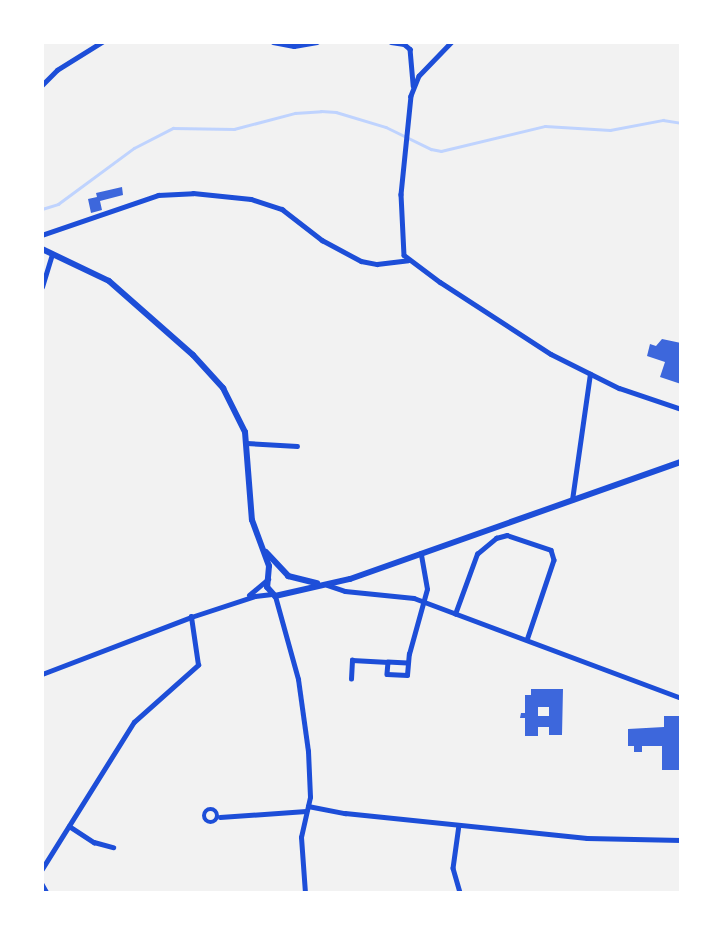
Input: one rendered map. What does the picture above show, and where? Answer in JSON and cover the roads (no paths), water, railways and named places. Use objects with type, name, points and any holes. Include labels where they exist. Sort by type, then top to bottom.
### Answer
[{"type":"main road","points":[[42,249],[109,281],[206,367],[237,411],[247,443],[251,514],[269,578],[267,587],[273,595],[346,581],[681,462]]},
{"type":"main road","points":[[259,542],[292,583],[288,593]]},
{"type":"main road","points":[[269,578],[277,572],[326,584]]},
{"type":"street","points":[[42,85],[57,70],[102,42]]},
{"type":"street","points":[[273,42],[294,47],[317,42]]},
{"type":"street","points":[[391,42],[406,45],[411,53],[413,89],[401,194],[404,255],[542,348],[626,391],[681,409]]},
{"type":"street","points":[[413,89],[419,76],[452,42]]},
{"type":"street","points":[[42,235],[159,195],[193,193],[251,199],[282,209],[330,245],[361,261],[377,264],[409,260]]},
{"type":"street","points":[[42,287],[52,254]]},
{"type":"street","points":[[572,500],[590,374]]},
{"type":"street","points":[[247,443],[297,446]]},
{"type":"street","points":[[456,614],[477,554],[496,538],[508,535],[551,550],[554,560],[527,640]]},
{"type":"street","points":[[388,662],[387,674],[407,675],[407,663],[427,583],[421,554]]},
{"type":"street","points":[[241,601],[269,578]]},
{"type":"street","points":[[326,584],[341,590],[402,595],[424,602],[681,698]]},
{"type":"street","points":[[280,614],[288,593]]},
{"type":"street","points":[[42,674],[191,617],[241,601],[273,595],[299,684],[309,762],[307,808],[301,837],[305,893]]},
{"type":"street","points":[[42,869],[134,722],[198,665],[191,617]]},
{"type":"street","points":[[351,679],[352,660],[407,663]]},
{"type":"street","points":[[220,817],[307,808],[601,840],[681,840]]},
{"type":"street","points":[[459,825],[453,868],[460,893]]},
{"type":"street","points":[[69,826],[94,842],[113,847]]},
{"type":"street","points":[[42,884],[47,893]]},
{"type":"waterway","points":[[42,209],[58,204],[134,148],[173,128],[234,129],[295,113],[336,112],[386,127],[431,149],[441,151],[545,126],[610,130],[663,120],[681,123]]}]
